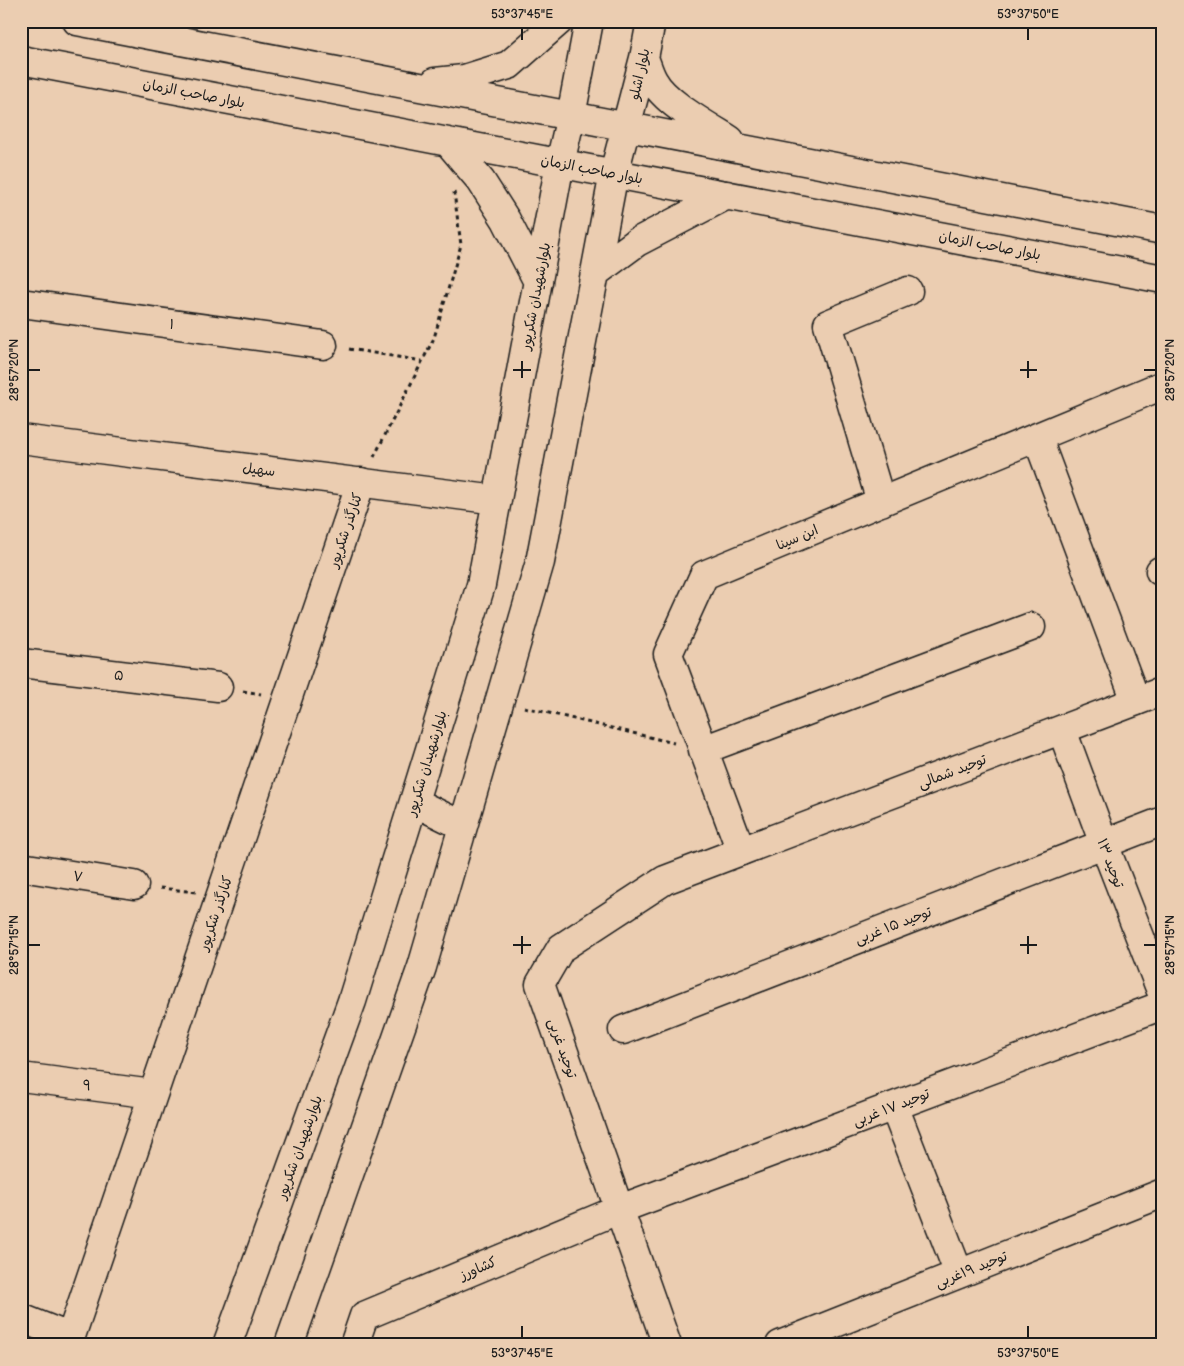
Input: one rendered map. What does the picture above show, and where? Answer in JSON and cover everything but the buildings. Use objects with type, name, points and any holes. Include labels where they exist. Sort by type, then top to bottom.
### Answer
[{"type":"street","points":[[77,21],[1163,230]]},
{"type":"street","points":[[407,84],[464,79],[509,65],[560,21]]},
{"type":"street","points":[[571,116],[589,21]]},
{"type":"street","name":"بلوار اشلو","points":[[614,173],[644,58],[650,21]]},
{"type":"street","points":[[644,58],[653,81],[670,99],[688,115],[746,150]]},
{"type":"street","name":"بلوار صاحب الزمان","points":[[21,60],[1163,279]]},
{"type":"street","name":"بلوارشهیدان شکرپور","points":[[227,1345],[352,1002],[481,585],[560,163],[571,116]]},
{"type":"street","points":[[448,142],[481,181],[506,220],[538,282]]},
{"type":"street","points":[[289,1345],[422,967],[540,562],[614,173]]},
{"type":"street","points":[[595,273],[637,242],[727,195]]},
{"type":"street","points":[[881,502],[828,324],[908,291]]},
{"type":"street","name":"۱","points":[[21,303],[323,345]]},
{"type":"street","name":"ابن سینا","points":[[741,851],[668,654],[704,575],[1163,385]]},
{"type":"street","points":[[1037,437],[1136,701]]},
{"type":"street","name":"سهیل","points":[[21,439],[497,500]]},
{"type":"street","name":"کنارگذر شکرپور","points":[[70,1341],[361,482]]},
{"type":"street","points":[[703,750],[1031,627]]},
{"type":"street","name":"۵","points":[[21,663],[218,687]]},
{"type":"street","name":"توحید شمالی","points":[[741,851],[1163,691]]},
{"type":"street","name":"توحید ۱۳","points":[[1062,730],[1163,996]]},
{"type":"street","points":[[414,802],[463,826]]},
{"type":"street","name":"توحید ۱۵ غربی","points":[[622,1030],[1163,821]]},
{"type":"street","name":"توحید غربی","points":[[667,1345],[540,984],[561,948],[665,880],[741,851]]},
{"type":"street","name":"۷","points":[[21,867],[134,885]]},
{"type":"street","name":"توحید ۱۷ غربی","points":[[620,1210],[1163,1005]]},
{"type":"street","name":"۹","points":[[21,1077],[153,1094]]},
{"type":"street","points":[[894,1106],[959,1274]]},
{"type":"street","name":"توحید ۱۹غربی","points":[[780,1345],[1163,1193]]},
{"type":"street","name":"کشاورز","points":[[354,1345],[364,1316],[620,1210]]},
{"type":"street","points":[[21,1318],[70,1341]]},
{"type":"path","points":[[361,482],[434,338],[461,245],[454,189]]},
{"type":"path","points":[[323,345],[422,361]]},
{"type":"path","points":[[218,687],[288,698]]},
{"type":"path","points":[[499,701],[703,750]]},
{"type":"path","points":[[134,885],[221,895]]}]
